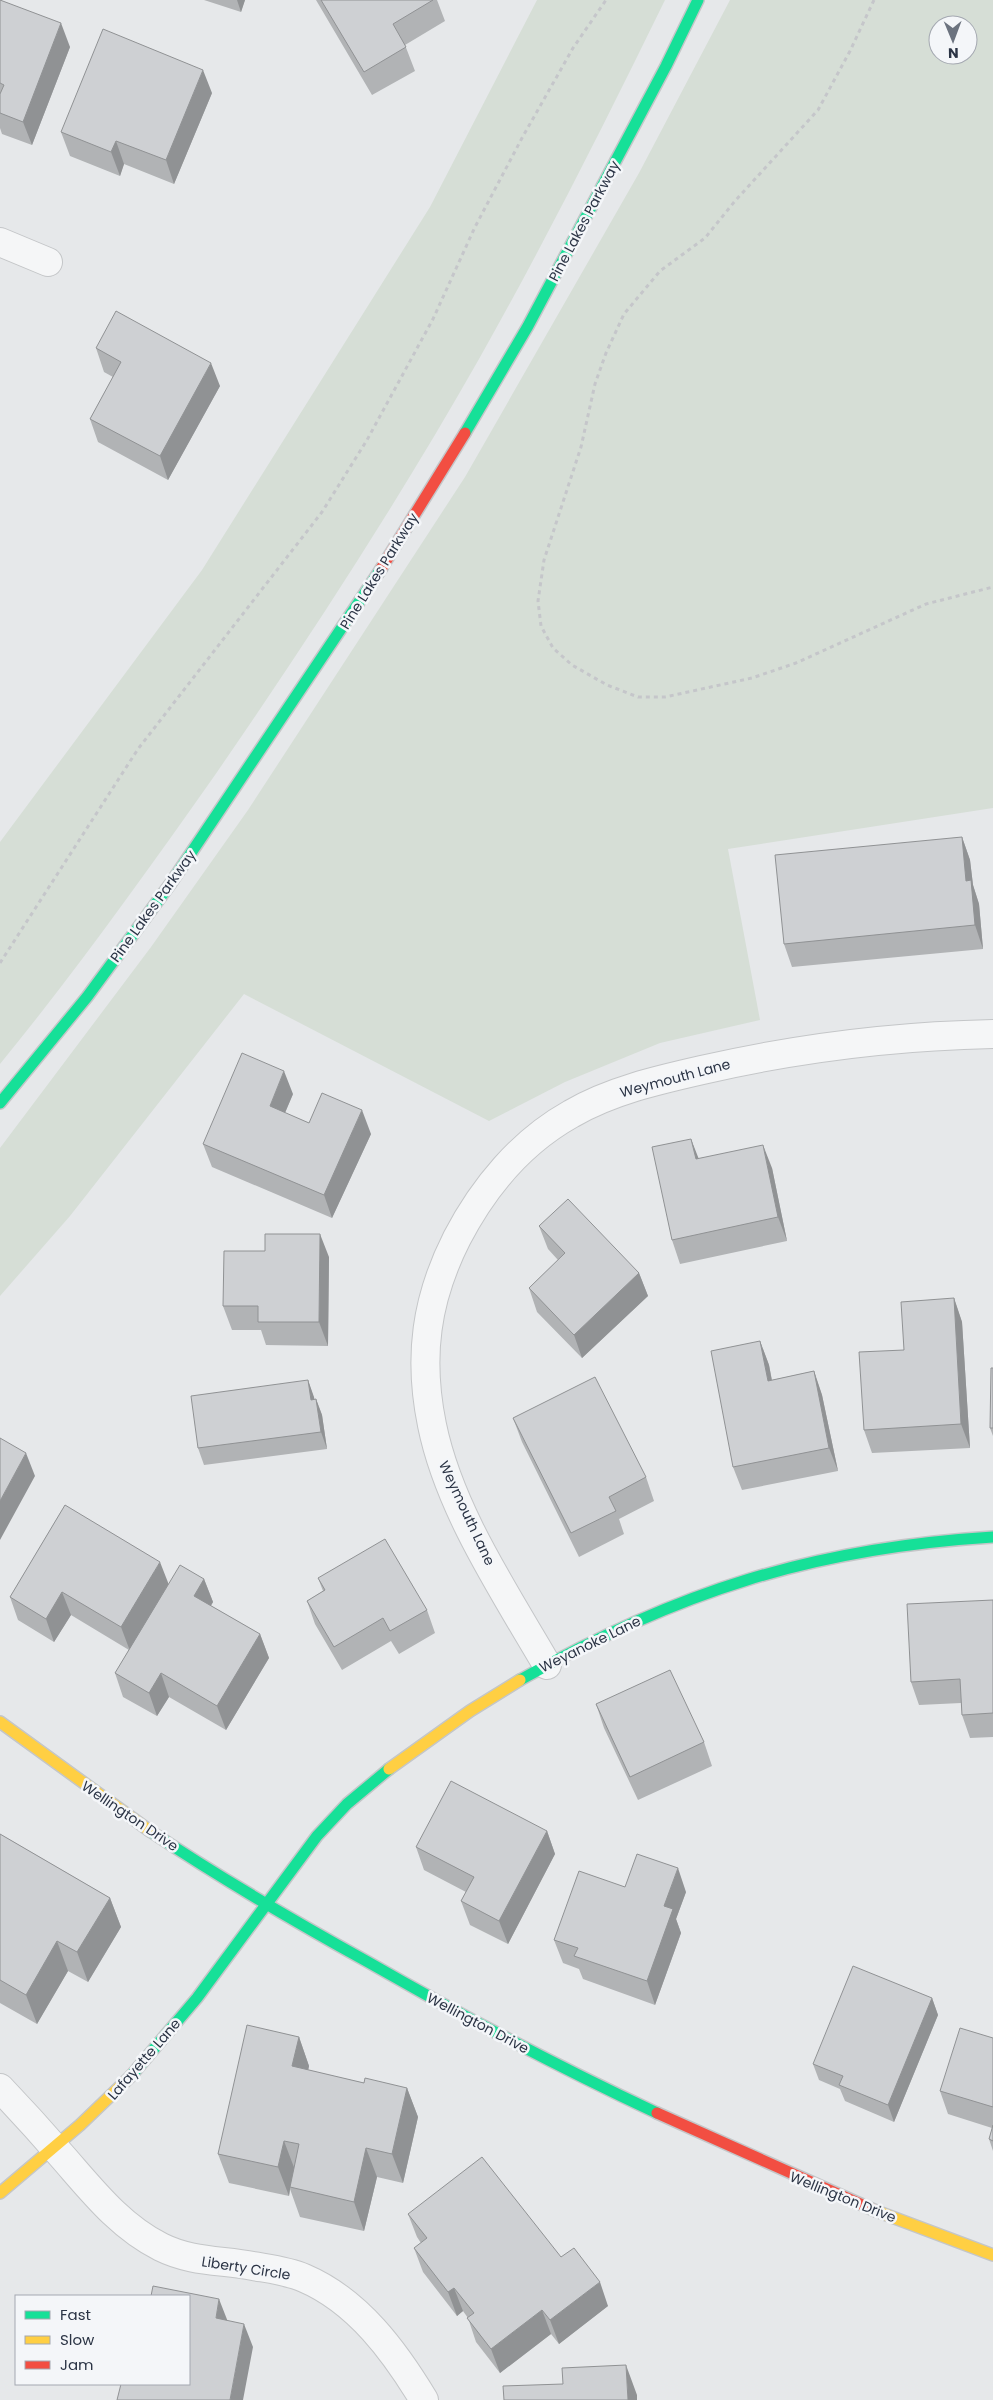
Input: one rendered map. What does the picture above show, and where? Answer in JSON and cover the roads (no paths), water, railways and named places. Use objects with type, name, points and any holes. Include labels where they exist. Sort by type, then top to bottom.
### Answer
[{"type":"street","name":"Pine Lakes Parkway","points":[[0,1103],[87,997],[171,883],[358,606],[481,407],[528,326],[657,84],[698,0]]},
{"type":"street","points":[[0,242],[48,262]]},
{"type":"street","name":"Weymouth Lane","points":[[547,1665],[471,1529],[454,1492],[441,1461],[428,1399],[425,1358],[427,1323],[433,1293],[444,1264],[468,1218],[479,1202],[513,1159],[542,1133],[572,1113],[622,1092],[683,1074],[806,1049],[932,1035],[993,1034]]},
{"type":"street","name":"Weyanoke Lane","points":[[266,1904],[290,1869],[327,1826],[367,1788],[469,1709],[613,1630],[671,1606],[782,1569],[838,1555],[898,1546],[993,1537]]},
{"type":"street","name":"Wellington Drive","points":[[0,1722],[70,1775],[163,1840],[266,1904],[499,2035],[601,2087],[779,2170],[869,2208],[993,2255]]},
{"type":"street","name":"Lafayette Lane","points":[[0,2193],[56,2149],[155,2050],[266,1904]]},
{"type":"street","name":"Liberty Circle","points":[[0,2088],[113,2213],[161,2247],[191,2259],[277,2270],[304,2278],[350,2308],[372,2328],[392,2350],[424,2400]]}]
